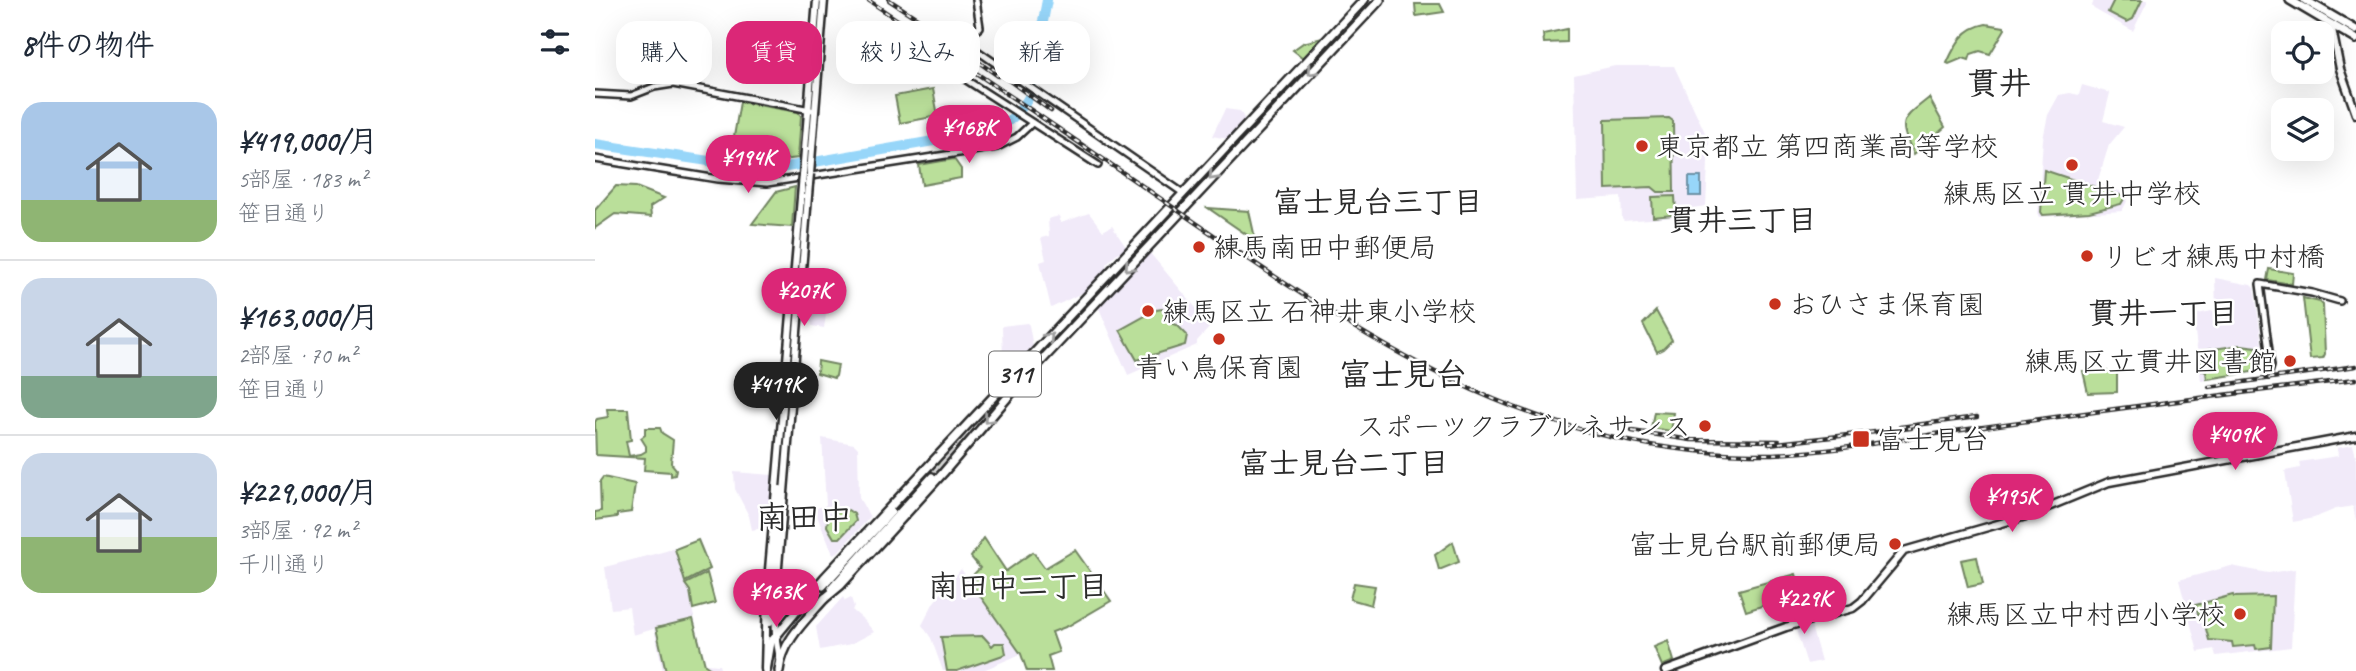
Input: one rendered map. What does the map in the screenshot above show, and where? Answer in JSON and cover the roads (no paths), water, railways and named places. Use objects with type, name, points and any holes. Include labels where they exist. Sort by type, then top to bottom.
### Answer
[{"type":"main road","points":[[812,110],[817,0]]},
{"type":"main road","points":[[766,671],[767,593],[824,0]]},
{"type":"main road","points":[[1183,193],[1364,0]]},
{"type":"main road","points":[[824,599],[841,585],[943,473],[1013,391],[1380,0]]},
{"type":"main road","points":[[2290,0],[2326,21]]},
{"type":"main road","points":[[2305,0],[2356,30]]},
{"type":"main road","points":[[2334,26],[2356,39]]},
{"type":"main road","points":[[2334,39],[2340,69],[2356,114]]},
{"type":"main road","points":[[781,671],[775,604],[805,185]]},
{"type":"main road","name":"311","points":[[766,671],[769,650],[776,636],[824,578],[1183,193]]},
{"type":"main road","points":[[1665,671],[1786,627],[1853,608],[1862,601],[1903,551],[2026,516],[2109,482],[2356,436]]},
{"type":"main road","points":[[770,622],[779,469]]},
{"type":"main road","points":[[780,659],[796,632],[932,477]]},
{"type":"main road","name":"311","points":[[823,586],[883,521],[911,485]]},
{"type":"main road","points":[[775,604],[780,616],[788,618],[794,615]]},
{"type":"street","points":[[976,0],[979,27],[965,42],[1183,193]]},
{"type":"street","points":[[972,84],[1098,165]]},
{"type":"street","points":[[595,94],[631,96],[657,86],[673,85],[812,110]]},
{"type":"street","points":[[595,159],[718,179],[778,182],[997,147],[1017,137],[1032,123]]},
{"type":"street","points":[[2268,376],[2271,366],[2260,284],[2340,301]]},
{"type":"water","points":[[1689,177],[1701,177],[1701,196],[1689,196]]},
{"type":"waterway","points":[[595,144],[769,170],[990,131],[1013,117],[1029,97],[1047,0]]},
{"type":"tunnel","points":[[1351,19],[1371,0]]},
{"type":"tunnel","points":[[1297,82],[1358,17]]},
{"type":"tunnel","points":[[890,517],[1298,76]]},
{"type":"tunnel","points":[[932,477],[956,451]]},
{"type":"tunnel","points":[[772,671],[775,656],[789,628],[850,562]]},
{"type":"tunnel","points":[[770,622],[770,645]]},
{"type":"railway","points":[[868,0],[1301,294],[1369,336],[1439,374],[1511,406],[1587,431],[1666,447],[1779,454],[1860,446],[2114,409],[2356,379]]},
{"type":"railway","points":[[889,0],[994,73]]},
{"type":"railway","points":[[992,68],[1051,111]]},
{"type":"railway","points":[[2209,387],[2356,366]]},
{"type":"railway","points":[[1900,427],[1977,417]]},
{"type":"railway","points":[[1769,444],[1911,428]]},
{"type":"railway","points":[[1632,431],[1691,440],[1779,441]]},
{"type":"place","name":"東京都立 第四商業高等学校","points":[[1642,146]]},
{"type":"place","name":"練馬区立 貫井中学校","points":[[2072,165]]},
{"type":"place","name":"練馬南田中郵便局","points":[[1199,247]]},
{"type":"place","name":"リビオ練馬中村橋","points":[[2087,256]]},
{"type":"place","name":"おひさま保育園","points":[[1775,304]]},
{"type":"place","name":"練馬区立 石神井東小学校","points":[[1148,311]]},
{"type":"place","name":"青い鳥保育園","points":[[1219,339]]},
{"type":"place","name":"練馬区立貫井図書館","points":[[2290,361]]},
{"type":"place","name":"スポーツクラブルネサンス","points":[[1705,426]]},
{"type":"place","name":"富士見台","points":[[1861,439]]},
{"type":"place","name":"富士見台駅前郵便局","points":[[1895,544]]},
{"type":"place","name":"練馬区立中村西小学校","points":[[2240,614]]},
{"type":"district","name":"貫井","points":[[1999,83]]},
{"type":"district","name":"富士見台三丁目","points":[[1378,202]]},
{"type":"district","name":"貫井三丁目","points":[[1742,220]]},
{"type":"district","name":"貫井一丁目","points":[[2163,313]]},
{"type":"district","name":"富士見台","points":[[1403,374]]},
{"type":"district","name":"富士見台二丁目","points":[[1344,463]]},
{"type":"district","name":"南田中","points":[[804,517]]},
{"type":"district","name":"南田中二丁目","points":[[1018,586]]}]
